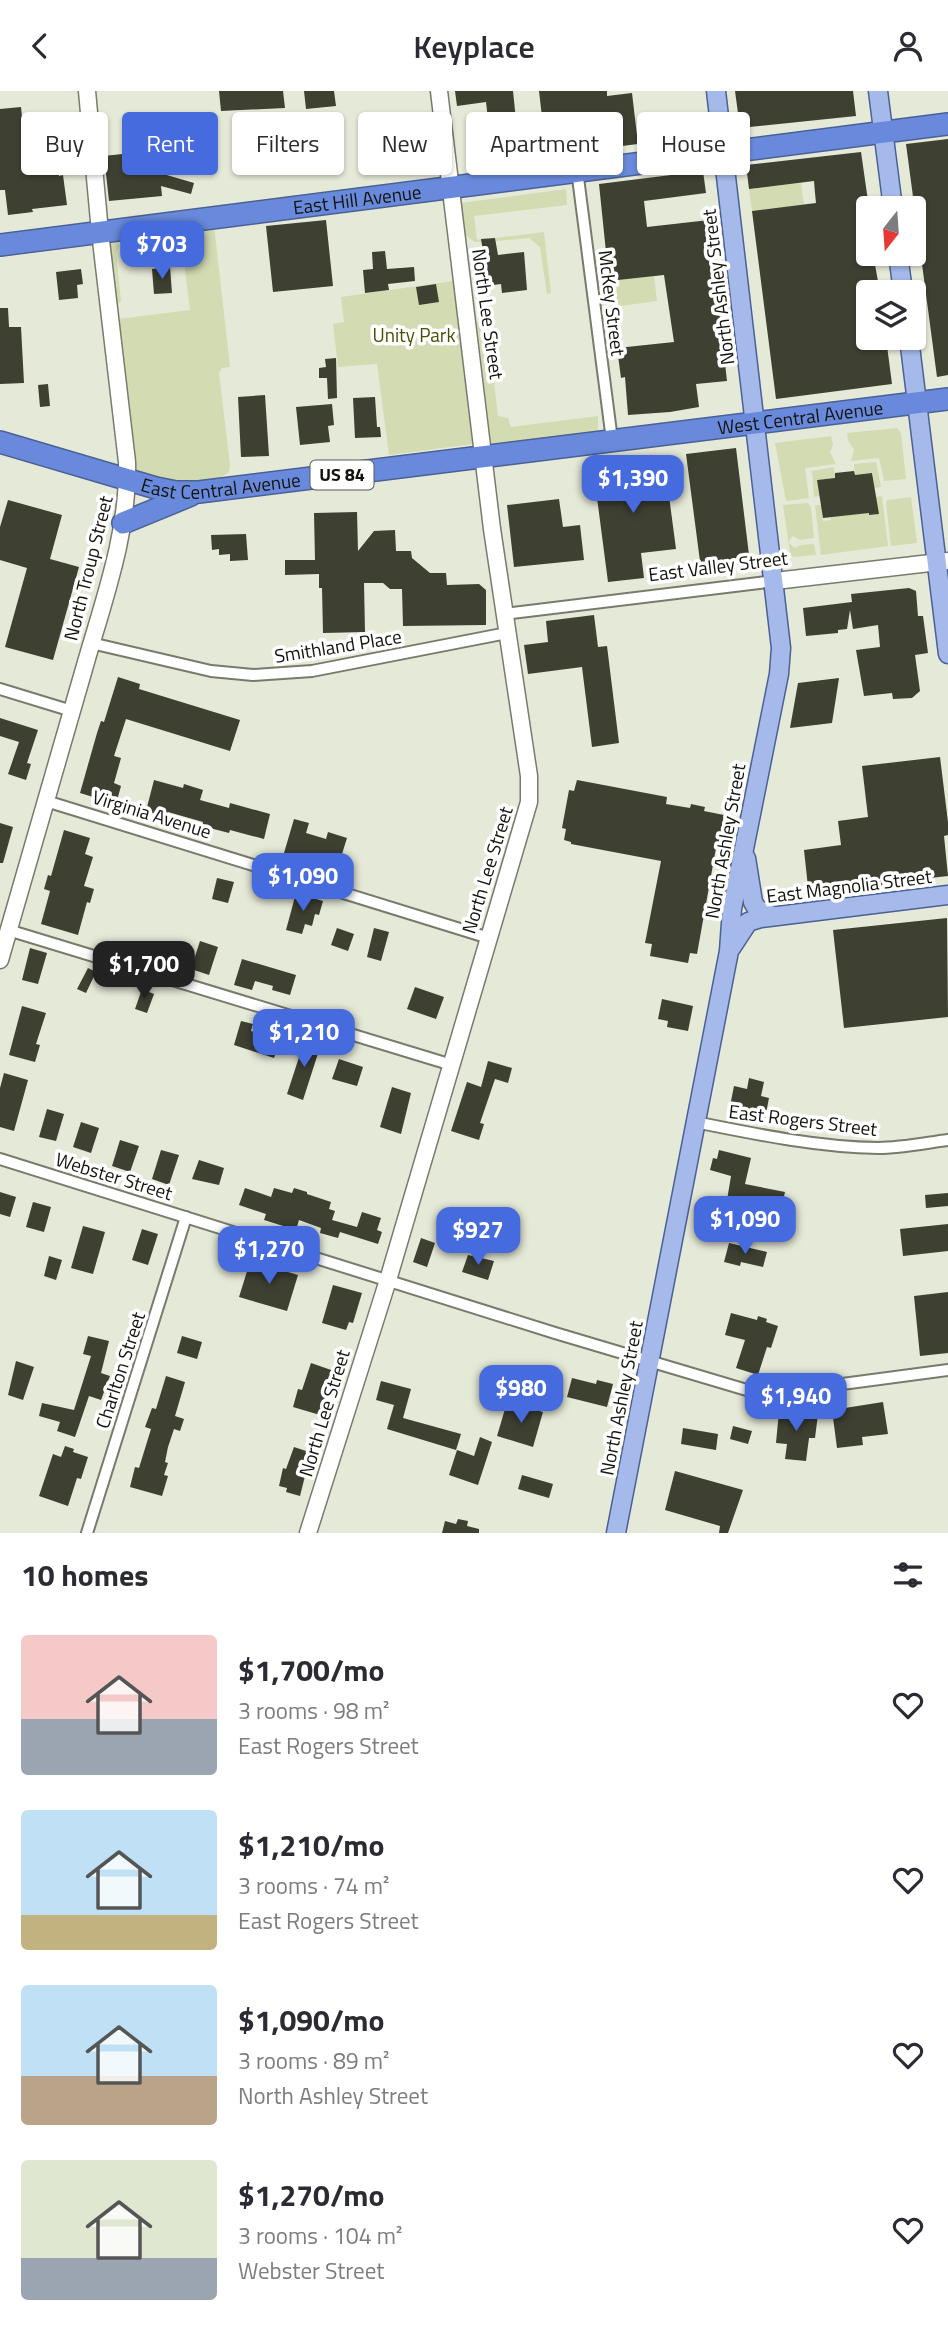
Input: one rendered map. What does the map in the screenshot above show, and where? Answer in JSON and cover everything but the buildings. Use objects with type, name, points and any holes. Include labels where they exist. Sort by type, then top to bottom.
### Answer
[{"type":"highway","name":"East Hill Avenue","points":[[750,149],[948,124]]},
{"type":"highway","name":"East Hill Avenue","points":[[0,245],[537,175]]},
{"type":"highway","name":"West Central Avenue","points":[[612,440],[948,400]]},
{"type":"highway","name":"East Central Avenue","points":[[0,442],[128,480],[176,492],[199,492],[612,440]]},
{"type":"highway","points":[[123,523],[199,492]]},
{"type":"main road","name":"North Ashley Street","points":[[716,91],[718,112]]},
{"type":"main road","points":[[878,91],[891,196]]},
{"type":"main road","name":"North Ashley Street","points":[[616,1533],[729,951],[732,909],[779,674],[781,648],[775,580],[726,175]]},
{"type":"main road","points":[[910,350],[942,562],[948,655]]},
{"type":"main road","points":[[744,849],[753,902],[757,909],[773,916]]},
{"type":"main road","name":"East Magnolia Street","points":[[729,951],[748,922],[773,916],[948,895]]},
{"type":"street","name":"North Troup Street","points":[[1,951],[91,643],[123,523],[128,480],[87,91]]},
{"type":"street","name":"North Lee Street","points":[[309,1533],[388,1280],[526,818],[530,791],[504,614],[439,91]]},
{"type":"street","name":"McKey Street","points":[[578,175],[612,440]]},
{"type":"street","name":"East Valley Street","points":[[504,614],[942,562]]},
{"type":"street","name":"Smithland Place","points":[[91,643],[211,671],[253,675],[312,671],[507,633]]},
{"type":"street","points":[[0,689],[72,711]]},
{"type":"street","name":"Virginia Avenue","points":[[46,801],[489,938]]},
{"type":"street","points":[[8,930],[452,1065]]},
{"type":"street","name":"East Rogers Street","points":[[695,1122],[766,1136],[863,1147],[881,1148],[948,1140]]},
{"type":"street","name":"Webster Street","points":[[0,1159],[750,1391],[767,1393],[948,1370]]},
{"type":"street","name":"Charlton Street","points":[[87,1533],[186,1217]]},
{"type":"green space","points":[[801,183],[804,205],[752,211],[749,189]]},
{"type":"green space","points":[[566,189],[567,205],[474,216],[477,240],[481,239],[482,242],[475,242],[465,235],[461,203]]},
{"type":"green space","points":[[214,225],[230,367],[222,368],[219,373],[229,472],[220,478],[198,483],[174,482],[141,475],[134,464],[118,319],[190,310],[180,230]]},
{"type":"green space","points":[[544,232],[551,293],[547,294],[540,247],[529,238],[496,241],[495,238]]},
{"type":"green space","points":[[115,239],[119,246],[116,254],[121,301],[118,304],[115,303],[109,242]]},
{"type":"green space","points":[[654,276],[657,301],[613,307],[609,281]]},
{"type":"green space","name":"Unity Park","points":[[453,281],[473,444],[389,455],[377,364],[338,367],[333,324],[344,322],[341,297]]},
{"type":"green space","points":[[482,314],[486,314],[498,416],[508,418],[511,427],[598,416],[598,429],[500,444],[491,442],[477,323]]},
{"type":"green space","points":[[897,428],[901,433],[906,479],[884,481],[879,458],[851,461],[854,450],[847,433]]},
{"type":"green space","points":[[831,436],[833,445],[830,452],[836,464],[805,468],[809,498],[786,501],[775,443]]},
{"type":"green space","points":[[876,462],[881,487],[874,488],[873,473],[855,476],[854,464]]},
{"type":"green space","points":[[834,467],[835,478],[817,480],[820,496],[814,497],[812,471]]},
{"type":"green space","points":[[882,496],[888,546],[821,555],[815,505],[822,505],[823,521],[831,520],[831,517],[878,514],[875,497]]},
{"type":"green space","points":[[911,497],[917,543],[891,546],[887,500]]},
{"type":"green space","points":[[808,503],[811,507],[814,538],[800,540],[793,536],[789,543],[795,548],[814,544],[816,555],[793,557],[790,552],[783,505]]}]
